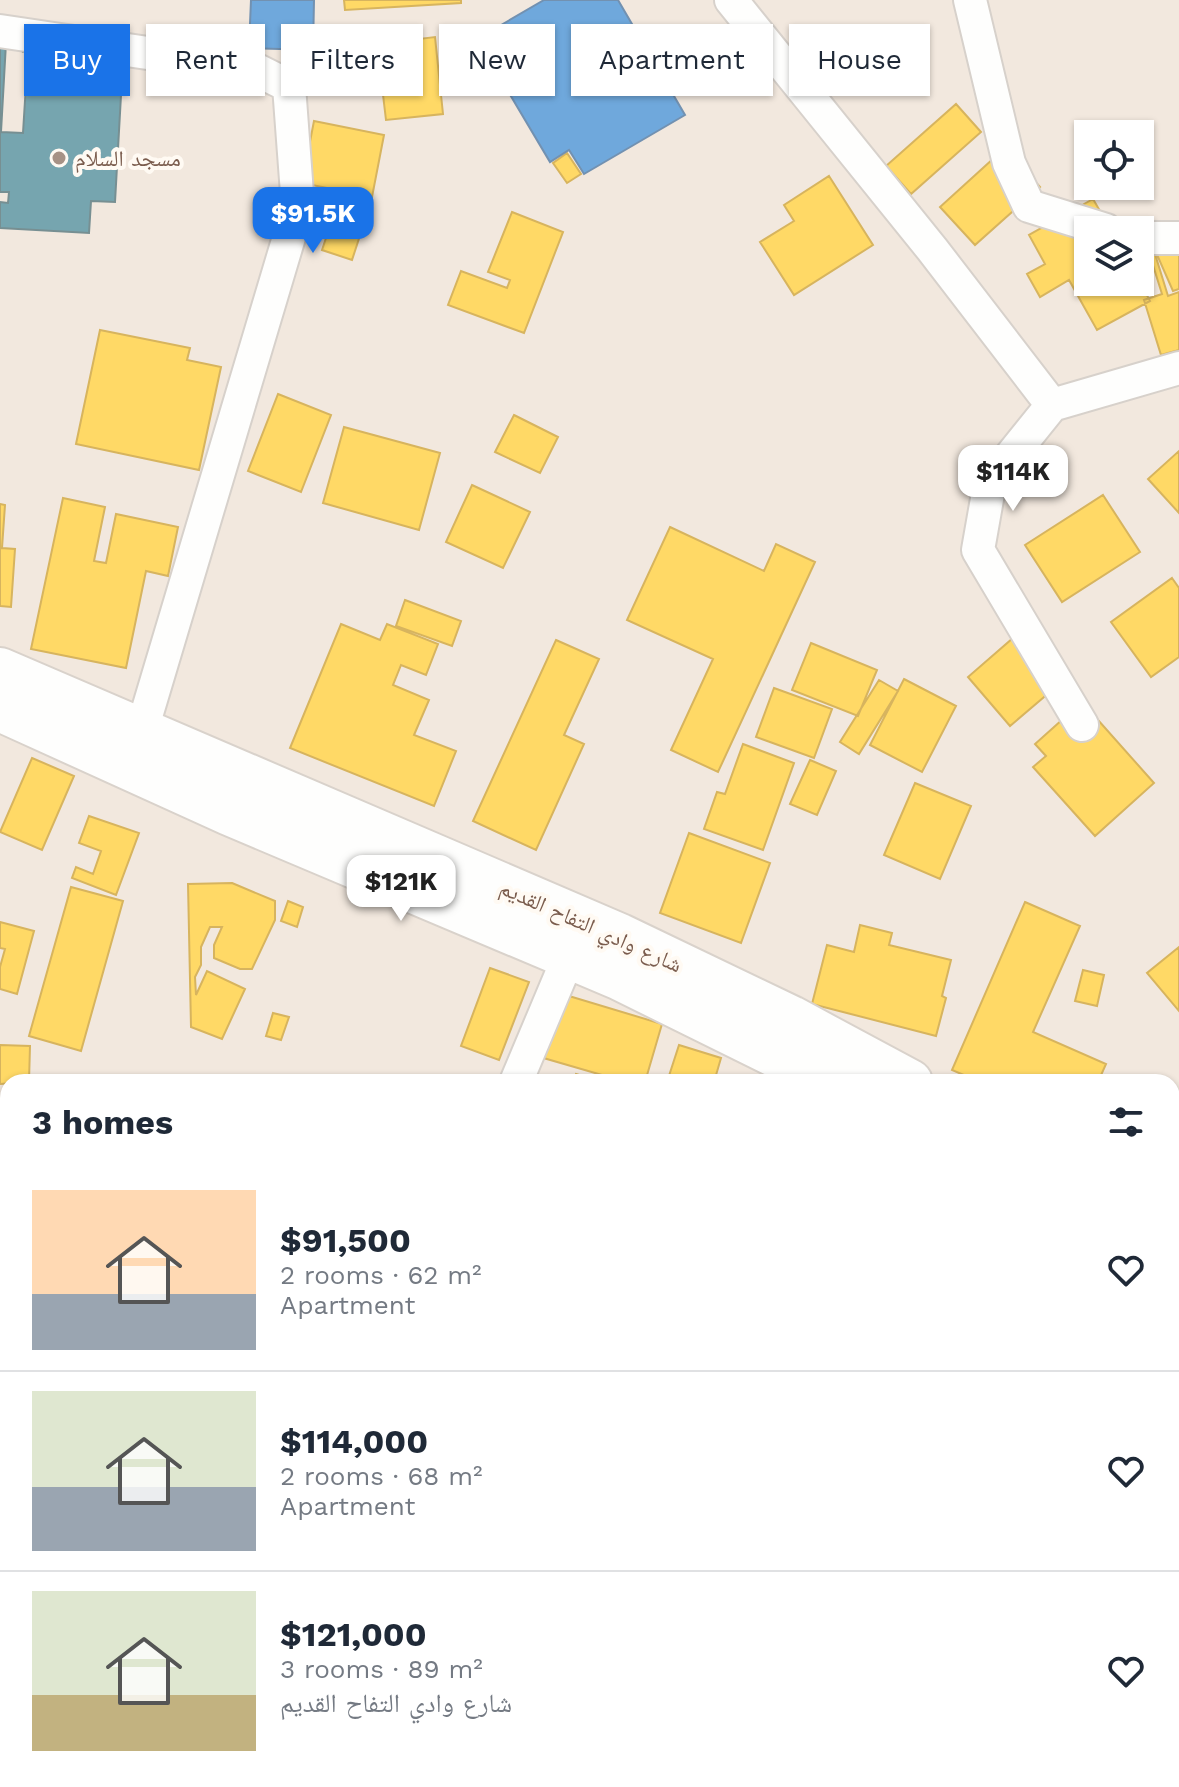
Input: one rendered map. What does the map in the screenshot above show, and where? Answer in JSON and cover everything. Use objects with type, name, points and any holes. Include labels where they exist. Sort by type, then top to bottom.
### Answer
[{"type":"street","points":[[731,0],[932,249],[1052,405]]},
{"type":"street","points":[[970,0],[1009,163],[1029,206],[1074,220]]},
{"type":"street","points":[[0,31],[255,69],[289,86],[298,207],[141,733]]},
{"type":"street","points":[[1154,238],[1179,238]]},
{"type":"street","points":[[1082,725],[978,550],[990,482],[1052,405],[1179,368]]},
{"type":"street","name":"شارع وادي التفاح القديم","points":[[0,670],[620,936],[791,1018],[895,1074]]},
{"type":"street","name":"شارع وادي التفاح القديم","points":[[0,709],[229,813],[620,978],[814,1074]]},
{"type":"street","points":[[519,1074],[569,956]]},
{"type":"shaded area","points":[[0,0],[1179,0],[1179,1074],[0,1074]]},
{"type":"building: Homes","points":[[344,0],[461,0],[461,3],[345,10]]},
{"type":"building: Homes","points":[[435,37],[443,114],[386,120],[383,96],[423,96],[423,38]]},
{"type":"building: Homes","points":[[956,104],[981,132],[911,194],[886,166]]},
{"type":"building: Homes","points":[[314,121],[384,135],[372,197],[302,183]]},
{"type":"building: Homes","points":[[1005,148],[1040,187],[975,245],[940,207]]},
{"type":"building: Homes","points":[[567,153],[581,174],[567,183],[553,163]]},
{"type":"building: Homes","points":[[829,176],[873,245],[794,295],[760,242],[794,221],[784,205]]},
{"type":"building: Homes","points":[[340,196],[370,205],[352,260],[322,250]]},
{"type":"building: Homes","points":[[1091,200],[1103,216],[1074,216],[1074,289],[1069,280],[1040,297],[1027,274],[1045,264],[1029,235]]},
{"type":"building: Homes","points":[[512,212],[563,232],[524,333],[448,305],[461,271],[507,288],[510,280],[488,272]]},
{"type":"building: Homes","points":[[1179,229],[1179,289],[1173,291],[1154,248],[1154,240]]},
{"type":"building: Homes","points":[[1154,251],[1168,296],[1179,292],[1179,350],[1161,355],[1144,300],[1162,294],[1154,268]]},
{"type":"building: Homes","points":[[1078,296],[1147,296],[1150,301],[1097,330]]},
{"type":"building: Homes","points":[[100,330],[190,348],[187,360],[221,367],[199,470],[76,444]]},
{"type":"building: Homes","points":[[278,394],[331,415],[301,492],[248,471]]},
{"type":"building: Homes","points":[[514,415],[558,437],[540,473],[495,452]]},
{"type":"building: Homes","points":[[344,427],[440,453],[419,530],[323,503]]},
{"type":"building: Homes","points":[[1179,451],[1179,513],[1148,479]]},
{"type":"building: Homes","points":[[472,485],[530,512],[503,568],[446,542]]},
{"type":"building: Homes","points":[[1103,495],[1140,552],[1062,602],[1025,545]]},
{"type":"building: Homes","points":[[63,498],[105,507],[94,561],[106,563],[116,514],[178,527],[168,576],[146,571],[126,668],[31,649]]},
{"type":"building: Homes","points":[[0,504],[5,505],[2,548],[15,549],[11,607],[0,606]]},
{"type":"building: Homes","points":[[670,527],[764,571],[776,544],[815,562],[718,772],[671,750],[713,659],[627,620]]},
{"type":"building: Homes","points":[[1172,578],[1179,588],[1179,657],[1151,677],[1111,622]]},
{"type":"building: Homes","points":[[405,600],[461,621],[452,646],[396,626]]},
{"type":"building: Homes","points":[[341,624],[380,640],[387,624],[438,644],[426,675],[401,665],[393,685],[429,700],[414,735],[456,751],[434,806],[290,748]]},
{"type":"building: Homes","points":[[1028,625],[1070,675],[1010,726],[968,677]]},
{"type":"building: Homes","points":[[556,640],[599,659],[564,735],[584,744],[536,850],[473,821]]},
{"type":"building: Homes","points":[[811,643],[877,670],[858,716],[792,690]]},
{"type":"building: Homes","points":[[904,679],[956,706],[922,772],[870,745]]},
{"type":"building: Homes","points":[[879,680],[898,691],[859,754],[840,742]]},
{"type":"building: Homes","points":[[774,688],[832,709],[814,758],[756,737]]},
{"type":"building: Homes","points":[[1082,702],[1154,783],[1095,836],[1033,767],[1046,756],[1035,744]]},
{"type":"building: Homes","points":[[743,744],[794,763],[763,850],[704,829],[717,792],[725,794]]},
{"type":"building: Homes","points":[[32,758],[74,776],[42,850],[0,832]]},
{"type":"building: Homes","points":[[810,760],[836,771],[817,815],[790,804]]},
{"type":"building: Homes","points":[[915,783],[971,806],[940,879],[884,855]]},
{"type":"building: Homes","points":[[89,816],[139,833],[116,895],[72,878],[76,867],[93,874],[101,851],[79,843]]},
{"type":"building: Homes","points":[[689,833],[770,863],[741,943],[660,913]]},
{"type":"building: Homes","points":[[232,883],[275,901],[275,920],[252,969],[240,969],[214,958],[214,945],[222,927],[210,927],[201,947],[201,965],[195,977],[196,995],[207,971],[245,989],[222,1039],[191,1027],[188,884]]},
{"type":"building: Homes","points":[[71,887],[123,901],[81,1051],[29,1036]]},
{"type":"building: Homes","points":[[288,901],[303,907],[297,927],[281,921]]},
{"type":"building: Homes","points":[[1025,902],[1080,926],[1033,1032],[1106,1064],[1102,1074],[961,1074],[952,1070]]},
{"type":"building: Homes","points":[[0,922],[34,931],[17,994],[0,989],[0,967],[5,949],[0,948]]},
{"type":"building: Homes","points":[[860,925],[892,933],[889,945],[951,960],[942,996],[946,998],[936,1036],[812,1004],[827,945],[854,952]]},
{"type":"building: Homes","points":[[1179,947],[1179,1011],[1147,973]]},
{"type":"building: Homes","points":[[490,968],[529,982],[499,1060],[461,1046]]},
{"type":"building: Homes","points":[[1083,970],[1104,975],[1097,1006],[1075,1001]]},
{"type":"building: Homes","points":[[559,993],[662,1024],[647,1074],[598,1074],[540,1057]]},
{"type":"building: Homes","points":[[273,1013],[289,1017],[281,1040],[266,1036]]},
{"type":"building: Homes","points":[[0,1045],[30,1046],[29,1074],[0,1074]]},
{"type":"building: Homes","points":[[679,1045],[721,1058],[716,1074],[670,1074]]},
{"type":"building: Schools","points":[[251,0],[314,0],[314,24],[281,24],[281,49],[265,48],[265,24],[250,24]]},
{"type":"building: Schools","points":[[544,0],[618,0],[632,24],[571,24],[571,96],[674,96],[685,115],[584,174],[569,150],[550,162],[511,96],[555,96],[555,24],[503,24]]},
{"type":"building: Public","points":[[0,24],[7,25],[1,132],[23,133],[25,96],[121,96],[115,202],[91,201],[89,233],[0,228],[0,202],[8,203],[9,192],[0,192]]},
{"type":"place","name":"مسجد السلام","points":[[59,158]]}]
